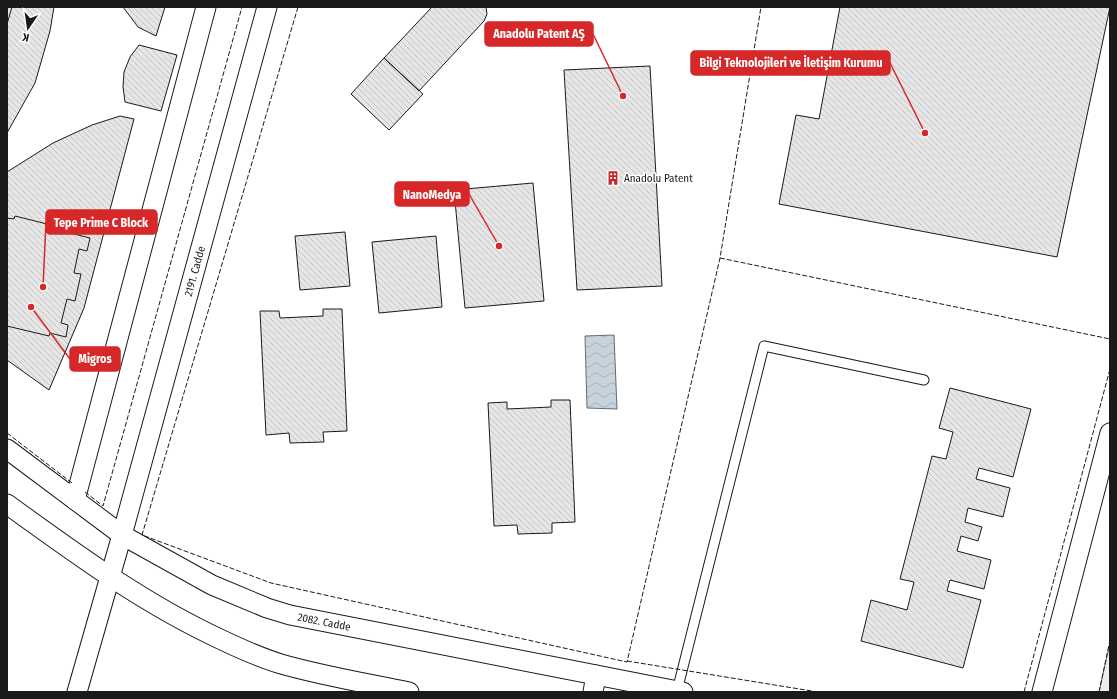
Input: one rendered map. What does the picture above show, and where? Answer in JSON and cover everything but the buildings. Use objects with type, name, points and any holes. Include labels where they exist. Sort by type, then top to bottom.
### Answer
[{"type":"street","points":[[75,500],[206,7]]},
{"type":"street","name":"2191. Cadde","points":[[77,692],[122,535],[266,7]]},
{"type":"street","points":[[1042,692],[1110,433]]},
{"type":"street","name":"2082. Cadde","points":[[7,449],[122,535],[212,585],[267,608],[290,615],[594,683],[680,692]]},
{"type":"street","points":[[7,504],[109,578],[169,614],[252,653],[280,664],[409,692]]},
{"type":"lane","points":[[680,692],[764,346],[924,380]]},
{"type":"shaded area","points":[[1110,643],[1110,692],[1099,692]]},
{"type":"water","points":[[614,335],[617,409],[587,408],[585,336]]},
{"type":"fence","points":[[85,492],[103,506],[242,7]]},
{"type":"fence","points":[[298,7],[142,535],[271,583],[627,662],[720,258],[761,7]]},
{"type":"fence","points":[[720,258],[1110,339]]},
{"type":"fence","points":[[1024,692],[1110,369]]},
{"type":"fence","points":[[7,433],[72,483]]},
{"type":"fence","points":[[1099,692],[1110,640]]},
{"type":"fence","points":[[627,661],[818,692]]},
{"type":"place","name":"Anadolu Patent AŞ","points":[[623,96]]},
{"type":"place","name":"Bilgi Teknolojileri ve İletişim Kurumu","points":[[925,133]]},
{"type":"place","name":"Anadolu Patent","points":[[613,178]]},
{"type":"place","name":"NanoMedya","points":[[499,246]]},
{"type":"place","name":"Tepe Prime C Block","points":[[43,287]]},
{"type":"place","name":"Migros","points":[[31,307]]}]
